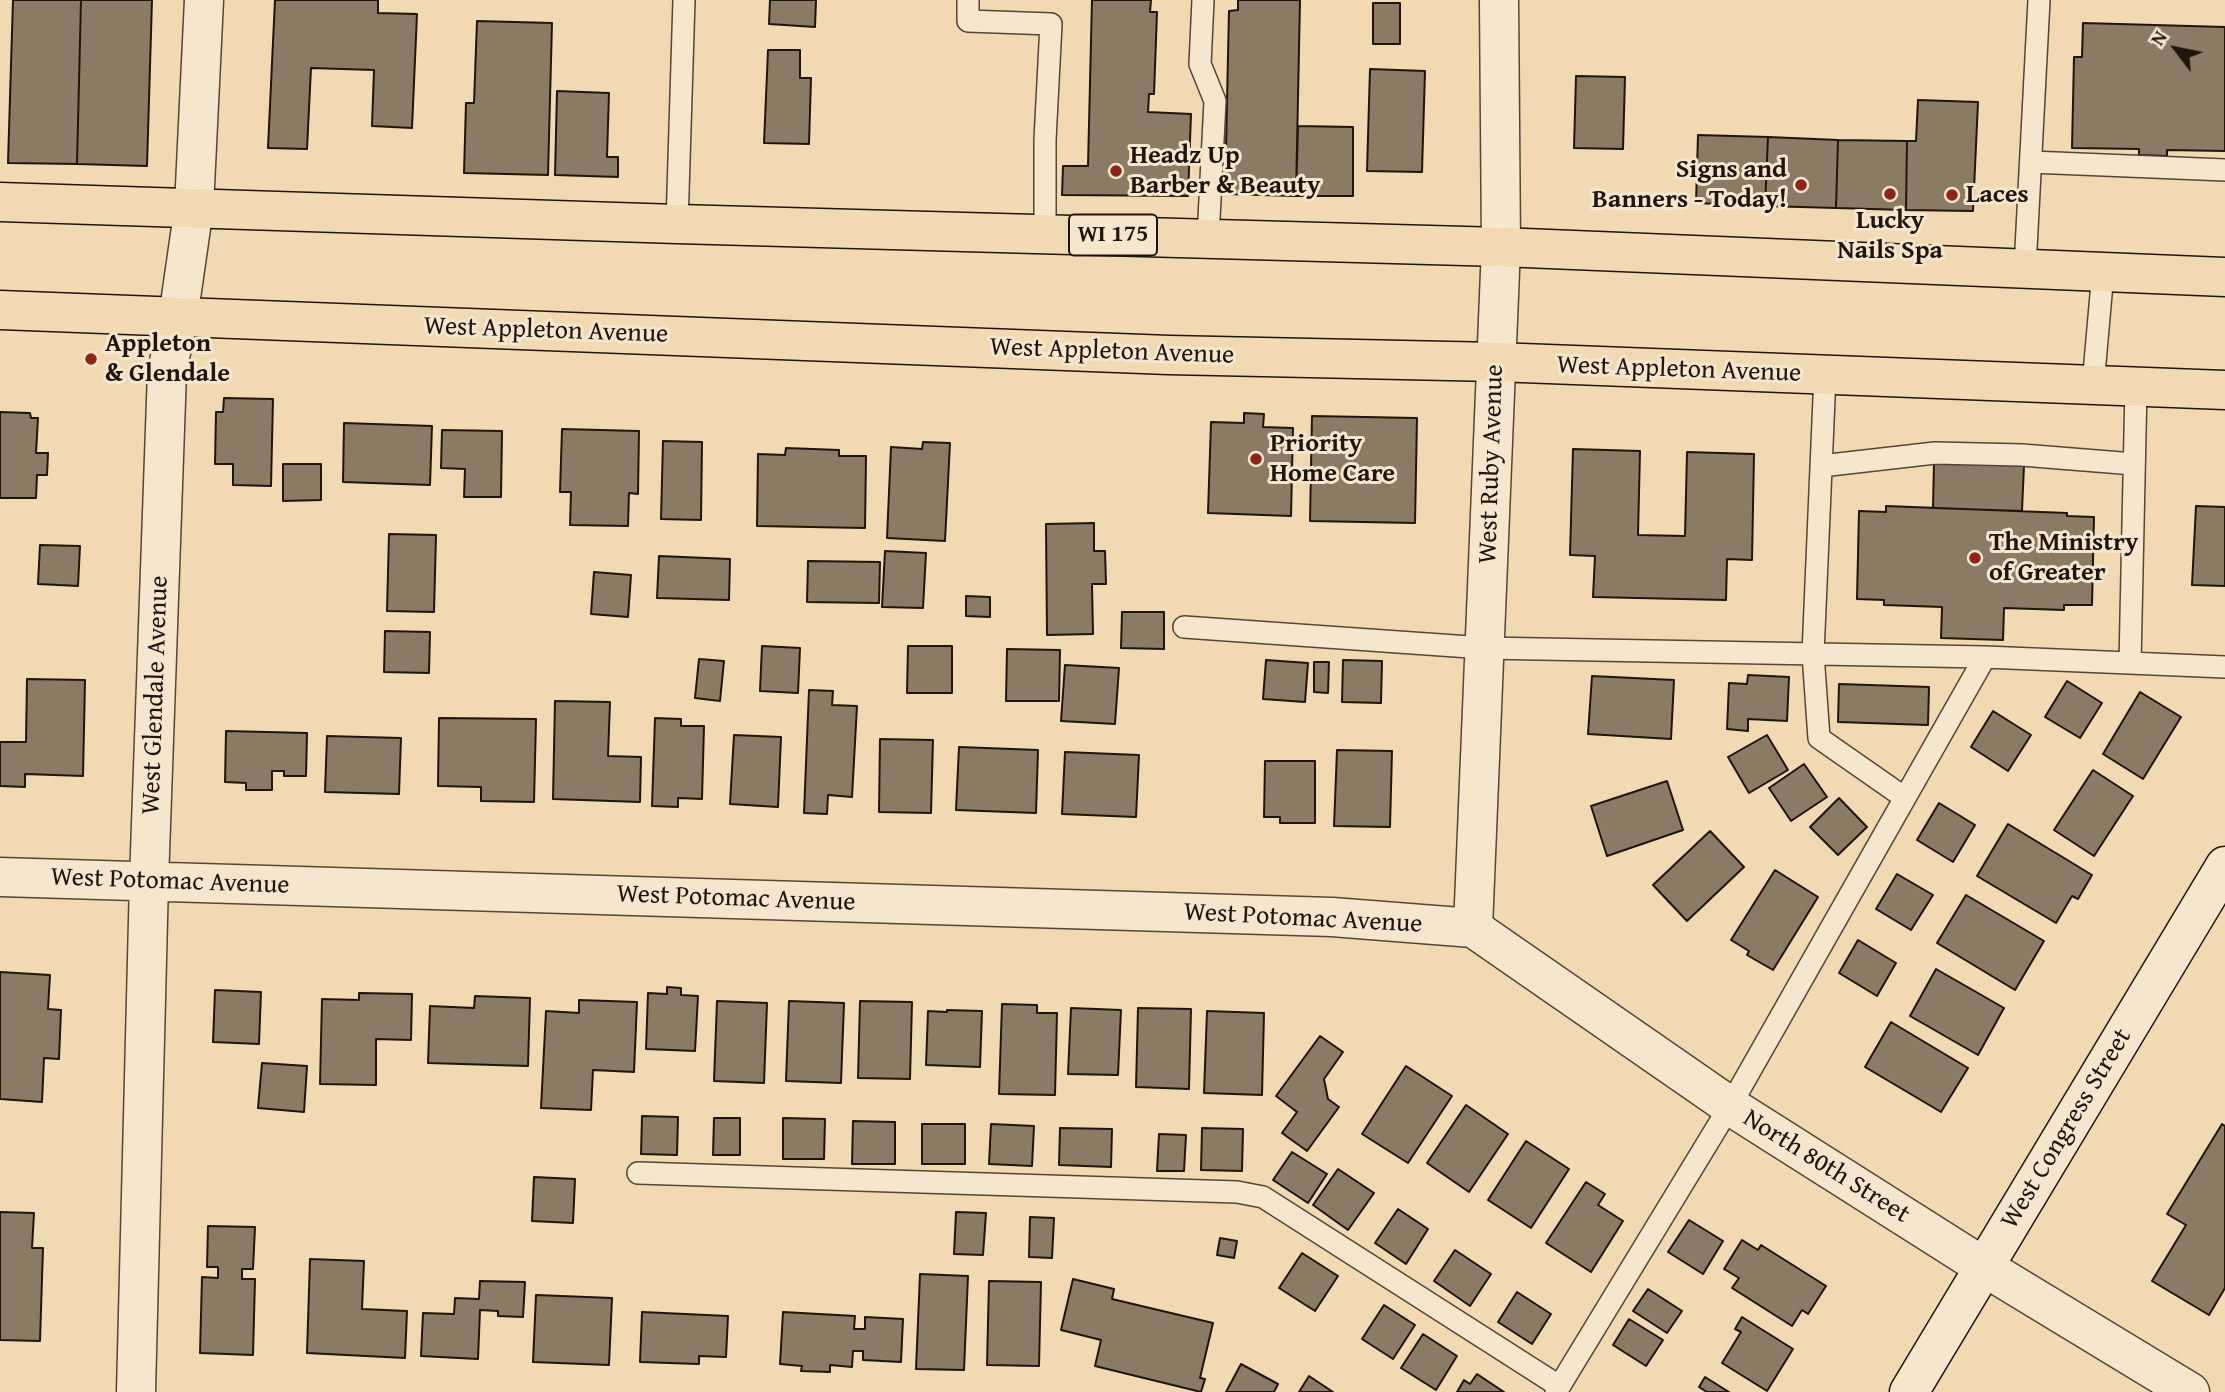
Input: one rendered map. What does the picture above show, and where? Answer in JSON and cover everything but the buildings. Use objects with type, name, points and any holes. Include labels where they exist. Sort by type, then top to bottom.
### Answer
[{"type":"main road","name":"WI 175","points":[[0,202],[1501,247],[2225,277]]},
{"type":"main road","name":"West Appleton Avenue","points":[[0,310],[1169,355],[1496,362],[2225,390]]},
{"type":"street","name":"West Glendale Avenue","points":[[136,1392],[149,881],[167,372],[178,318],[194,207],[204,0]]},
{"type":"street","name":"West Ruby Avenue","points":[[1473,928],[1501,247],[1499,0]]},
{"type":"street","name":"West Congress Street","points":[[1909,1392],[2225,866]]},
{"type":"street","name":"West Potomac Avenue","points":[[0,877],[1332,917],[1473,928]]},
{"type":"street","name":"North 80th Street","points":[[1473,928],[1730,1106],[1984,1267],[2190,1392]]},
{"type":"lane","points":[[677,224],[684,0]]},
{"type":"lane","points":[[968,0],[968,21],[1051,24],[1045,152],[1045,233]]},
{"type":"lane","points":[[1203,0],[1200,64],[1215,101],[1208,238]]},
{"type":"lane","points":[[2025,268],[2039,0]]},
{"type":"lane","points":[[2031,162],[2225,170]]},
{"type":"lane","points":[[2093,386],[2103,272]]},
{"type":"lane","points":[[1825,375],[1814,654],[1819,738],[1905,798]]},
{"type":"lane","points":[[2130,663],[2136,387]]},
{"type":"lane","points":[[1821,466],[1935,453],[2022,455],[2134,464]]},
{"type":"lane","points":[[1184,627],[1484,648],[1985,657],[2225,667]]},
{"type":"lane","points":[[638,1173],[1223,1192],[1263,1196],[1558,1389],[1730,1106],[1985,657]]},
{"type":"place","name":"Headz Up Barber & Beauty","points":[[1116,171]]},
{"type":"place","name":"Signs and Banners - Today!","points":[[1801,185]]},
{"type":"place","name":"Lucky Nails Spa","points":[[1890,194]]},
{"type":"place","name":"Laces","points":[[1952,195]]},
{"type":"place","name":"Appleton & Glendale","points":[[91,359]]},
{"type":"place","name":"Priority Home Care","points":[[1256,459]]},
{"type":"place","name":"The Ministry of Greater","points":[[1975,558]]}]
